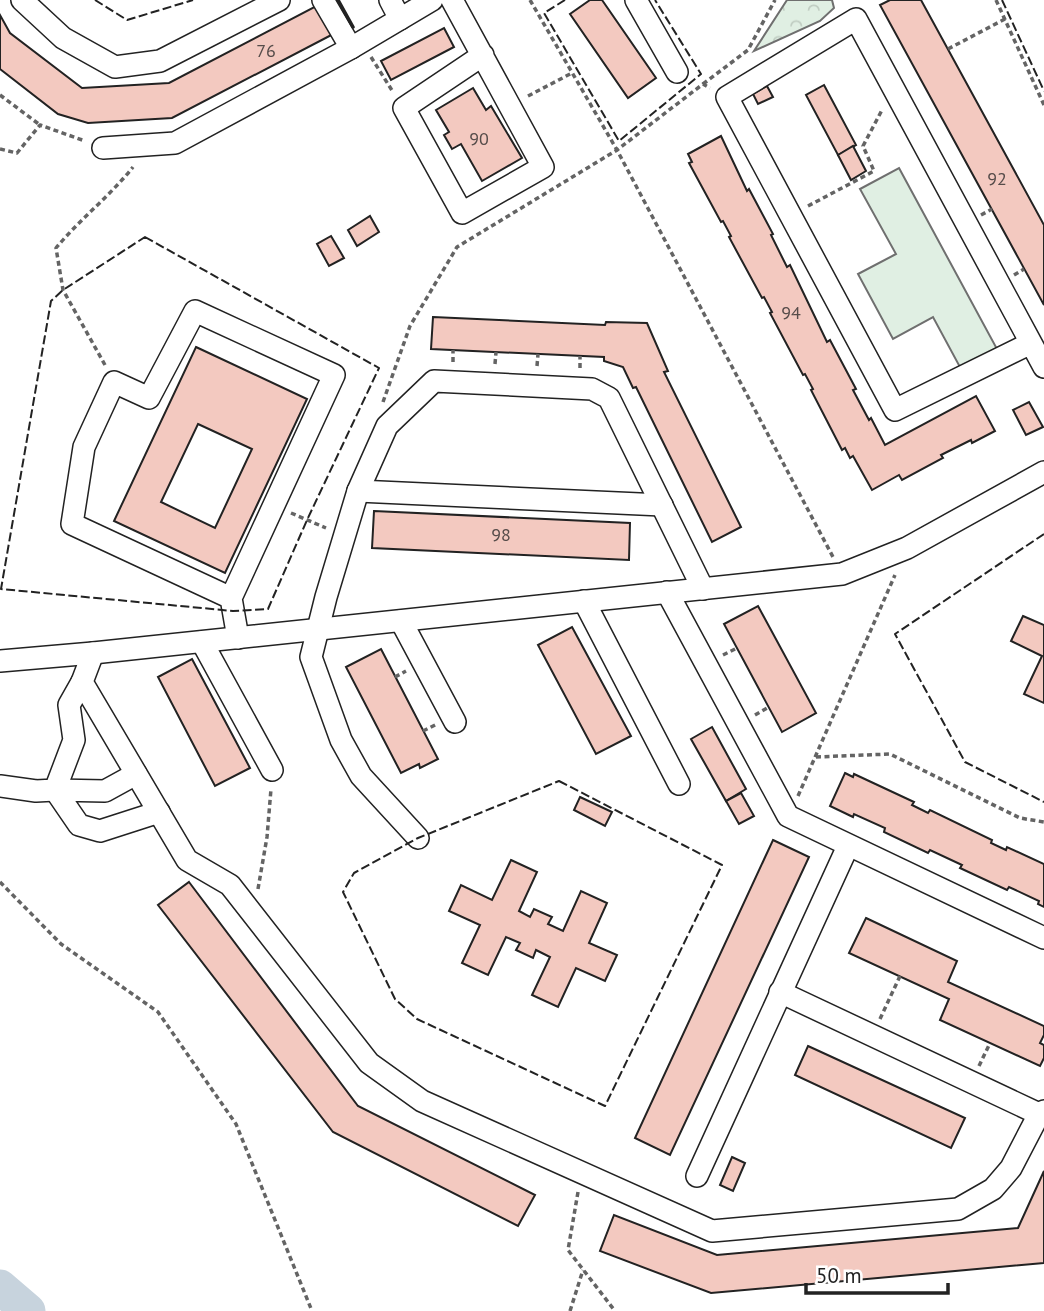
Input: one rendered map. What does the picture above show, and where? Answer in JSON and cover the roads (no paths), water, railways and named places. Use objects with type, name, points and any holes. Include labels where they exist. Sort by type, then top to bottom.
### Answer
[{"type":"street","points":[[22,0],[63,38],[115,67],[160,61],[279,0]]},
{"type":"street","points":[[323,0],[356,45]]},
{"type":"street","points":[[390,0],[400,19]]},
{"type":"street","points":[[103,148],[175,144],[356,45],[432,0]]},
{"type":"street","points":[[452,0],[483,55],[543,167],[462,213],[404,108],[483,55]]},
{"type":"street","points":[[636,0],[677,72]]},
{"type":"street","points":[[1031,343],[895,410],[727,97],[856,19],[1044,367]]},
{"type":"street","points":[[231,598],[72,524],[84,447],[114,382],[149,398],[195,312],[334,375],[231,598],[237,638]]},
{"type":"street","points":[[418,838],[362,776],[341,740],[311,657],[358,491],[387,426],[434,381],[592,389],[609,398],[703,589]]},
{"type":"street","points":[[0,661],[842,574],[907,548],[1044,472]]},
{"type":"street","points":[[358,491],[662,505]]},
{"type":"street","points":[[667,592],[788,816],[1044,938]]},
{"type":"street","points":[[584,601],[679,784]]},
{"type":"street","points":[[401,621],[455,722]]},
{"type":"street","points":[[202,642],[272,771]]},
{"type":"street","points":[[55,790],[74,740],[69,705],[82,682],[93,653]]},
{"type":"street","points":[[82,682],[187,860],[230,885],[369,1063],[422,1101],[712,1231],[958,1209],[993,1189],[1011,1168],[1042,1112],[780,992]]},
{"type":"street","points":[[0,786],[36,791],[105,791],[136,774]]},
{"type":"street","points":[[55,790],[79,825],[100,831],[159,812]]},
{"type":"street","points":[[697,1176],[848,846]]},
{"type":"waterway","points":[[0,1287],[28,1311]]}]
